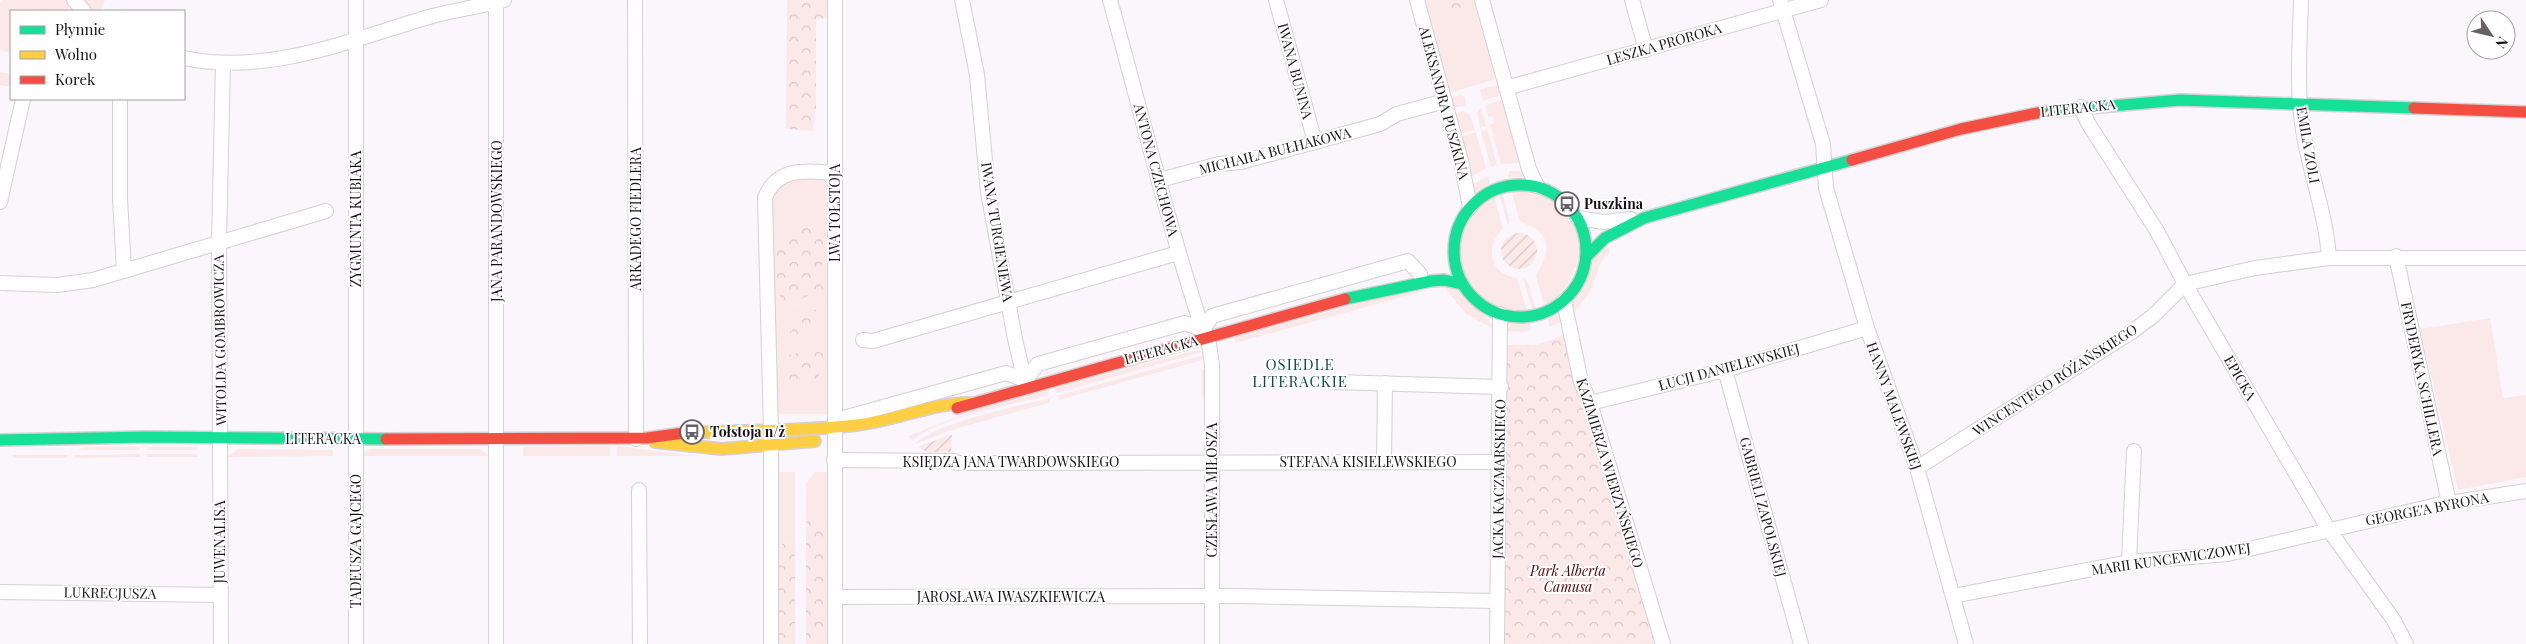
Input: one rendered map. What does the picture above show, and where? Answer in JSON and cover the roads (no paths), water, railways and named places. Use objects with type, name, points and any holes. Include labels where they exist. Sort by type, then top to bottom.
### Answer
[{"type":"street","points":[[74,0],[83,10]]},
{"type":"street","name":"ZYGMUNTA KUBIAKA","points":[[355,439],[356,0]]},
{"type":"street","name":"ARKADEGO FIEDLERA","points":[[635,0],[642,438]]},
{"type":"street","name":"LWA TOŁSTOJA","points":[[835,0],[837,431],[834,460],[835,644]]},
{"type":"street","name":"IWANA TURGIENIEWA","points":[[962,0],[977,76],[988,192],[1008,301],[1026,383]]},
{"type":"street","name":"ANTONA CZECHOWA","points":[[1110,0],[1160,180],[1178,253],[1206,335]]},
{"type":"street","name":"IWANA BUNINA","points":[[1276,0],[1315,142]]},
{"type":"street","name":"ALEKSANDRA PUSZKINA","points":[[1417,0],[1461,161],[1470,207]]},
{"type":"street","points":[[1482,0],[1506,88],[1537,186]]},
{"type":"street","points":[[1632,0],[1646,50]]},
{"type":"street","name":"LESZKA PROROKA","points":[[1506,88],[1646,50],[1782,5],[1822,0]]},
{"type":"street","name":"EMILA ZOLI","points":[[2301,0],[2300,103],[2309,160],[2326,224],[2329,258]]},
{"type":"street","points":[[185,58],[223,64],[241,64],[288,57],[445,12],[500,1]]},
{"type":"street","name":"JANA PARANDOWSKIEGO","points":[[496,644],[500,1]]},
{"type":"street","name":"HANNY MALEWSKIEJ","points":[[1782,5],[1823,144],[1823,168],[1826,188],[1867,328],[1917,468],[1966,644]]},
{"type":"street","name":"WITOLDA GOMBROWICZA","points":[[221,439],[220,242],[223,64]]},
{"type":"street","points":[[120,100],[120,198],[124,271]]},
{"type":"street","name":"LITERACKA","points":[[1586,257],[1595,244],[1607,234],[1644,218],[1961,129],[2032,113],[2082,107],[2180,100],[2526,112]]},
{"type":"street","points":[[0,202],[22,101]]},
{"type":"street","name":"MICHAIŁA BUŁHAKOWA","points":[[1160,180],[1219,164],[1241,162],[1380,124],[1397,114],[1445,101]]},
{"type":"street","name":"EPICKA","points":[[2082,107],[2088,124],[2158,231],[2185,284],[2329,530],[2393,619],[2406,644]]},
{"type":"street","points":[[771,644],[771,431],[765,198],[773,182],[790,173],[810,171],[835,174]]},
{"type":"street","points":[[1521,184],[1537,186],[1560,198],[1578,218],[1583,230],[1586,257],[1582,273],[1575,288],[1564,301],[1553,308],[1531,316],[1515,317],[1500,314],[1478,302],[1462,284],[1456,270],[1453,254],[1455,237],[1460,221],[1481,196],[1500,187],[1521,184]]},
{"type":"street","name":"WITOLDA GOMBROWICZA","points":[[0,283],[57,285],[93,280],[173,258],[326,211]]},
{"type":"street","name":"LITERACKA","points":[[1578,218],[1604,222],[1644,218]]},
{"type":"street","points":[[863,340],[873,341],[1178,253]]},
{"type":"street","name":"LITERACKA","points":[[1353,297],[1437,267],[1453,254]]},
{"type":"street","points":[[2185,284],[2255,268],[2329,258],[2396,256],[2526,258]]},
{"type":"street","name":"FRYDERYKA SCHILLERA","points":[[2396,256],[2448,503]]},
{"type":"street","points":[[837,431],[1006,373],[1026,383],[1038,364],[1185,323],[1206,335],[1212,316],[1408,261],[1420,274]]},
{"type":"street","name":"LITERACKA","points":[[927,421],[969,403],[1026,383],[1353,297],[1431,281],[1444,280],[1462,284]]},
{"type":"street","name":"WINCENTEGO RÓŻAŃSKIEGO","points":[[1917,468],[2133,331],[2153,316],[2185,284]]},
{"type":"street","name":"KAZIMIERZA WIERZYŃSKIEGO","points":[[1564,301],[1581,382],[1590,403],[1663,644]]},
{"type":"street","name":"JACKA KACZMARSKIEGO","points":[[1497,644],[1500,314]]},
{"type":"street","name":"ŁUCJI DANIELEWSKIEJ","points":[[1590,403],[1725,370],[1867,328]]},
{"type":"street","name":"CZESŁAWA MIŁOSZA","points":[[1206,335],[1212,365],[1212,644]]},
{"type":"street","name":"GABRIELI ZAPOLSKIEJ","points":[[1725,370],[1802,644]]},
{"type":"street","points":[[1336,382],[1500,388]]},
{"type":"street","points":[[1384,462],[1385,383]]},
{"type":"street","name":"LITERACKA","points":[[642,438],[660,444],[699,448],[771,446],[954,402],[969,403]]},
{"type":"street","name":"LITERACKA","points":[[0,440],[144,437],[221,439],[642,438],[670,432],[837,431]]},
{"type":"street","name":"JUWENALISA","points":[[221,439],[221,644]]},
{"type":"street","name":"TADEUSZA GAJCEGO","points":[[355,439],[356,644]]},
{"type":"street","points":[[2129,562],[2134,451]]},
{"type":"street","name":"KSIĘDZA JANA TWARDOWSKIEGO","points":[[834,460],[954,461],[957,463],[1212,463]]},
{"type":"street","name":"STEFANA KISIELEWSKIEGO","points":[[1212,463],[1500,462]]},
{"type":"street","points":[[639,490],[640,644]]},
{"type":"street","name":"GEORGE'A BYRONA","points":[[2329,530],[2448,503],[2526,491]]},
{"type":"street","name":"MARII KUNCEWICZOWEJ","points":[[1953,596],[2129,562],[2228,554],[2329,530]]},
{"type":"street","name":"LUKRECJUSZA","points":[[0,592],[220,595]]},
{"type":"street","name":"JAROSŁAWA IWASZKIEWICZA","points":[[835,597],[1237,596],[1496,601]]},
{"type":"place","name":"Puszkina","points":[[1567,204]]},
{"type":"place","name":"Tołstoja n/ż","points":[[692,432]]},
{"type":"district","name":"OSIEDLE LITERACKIE","points":[[1300,374]]},
{"type":"park label","name":"Park Alberta Camusa","points":[[1568,580]]}]
